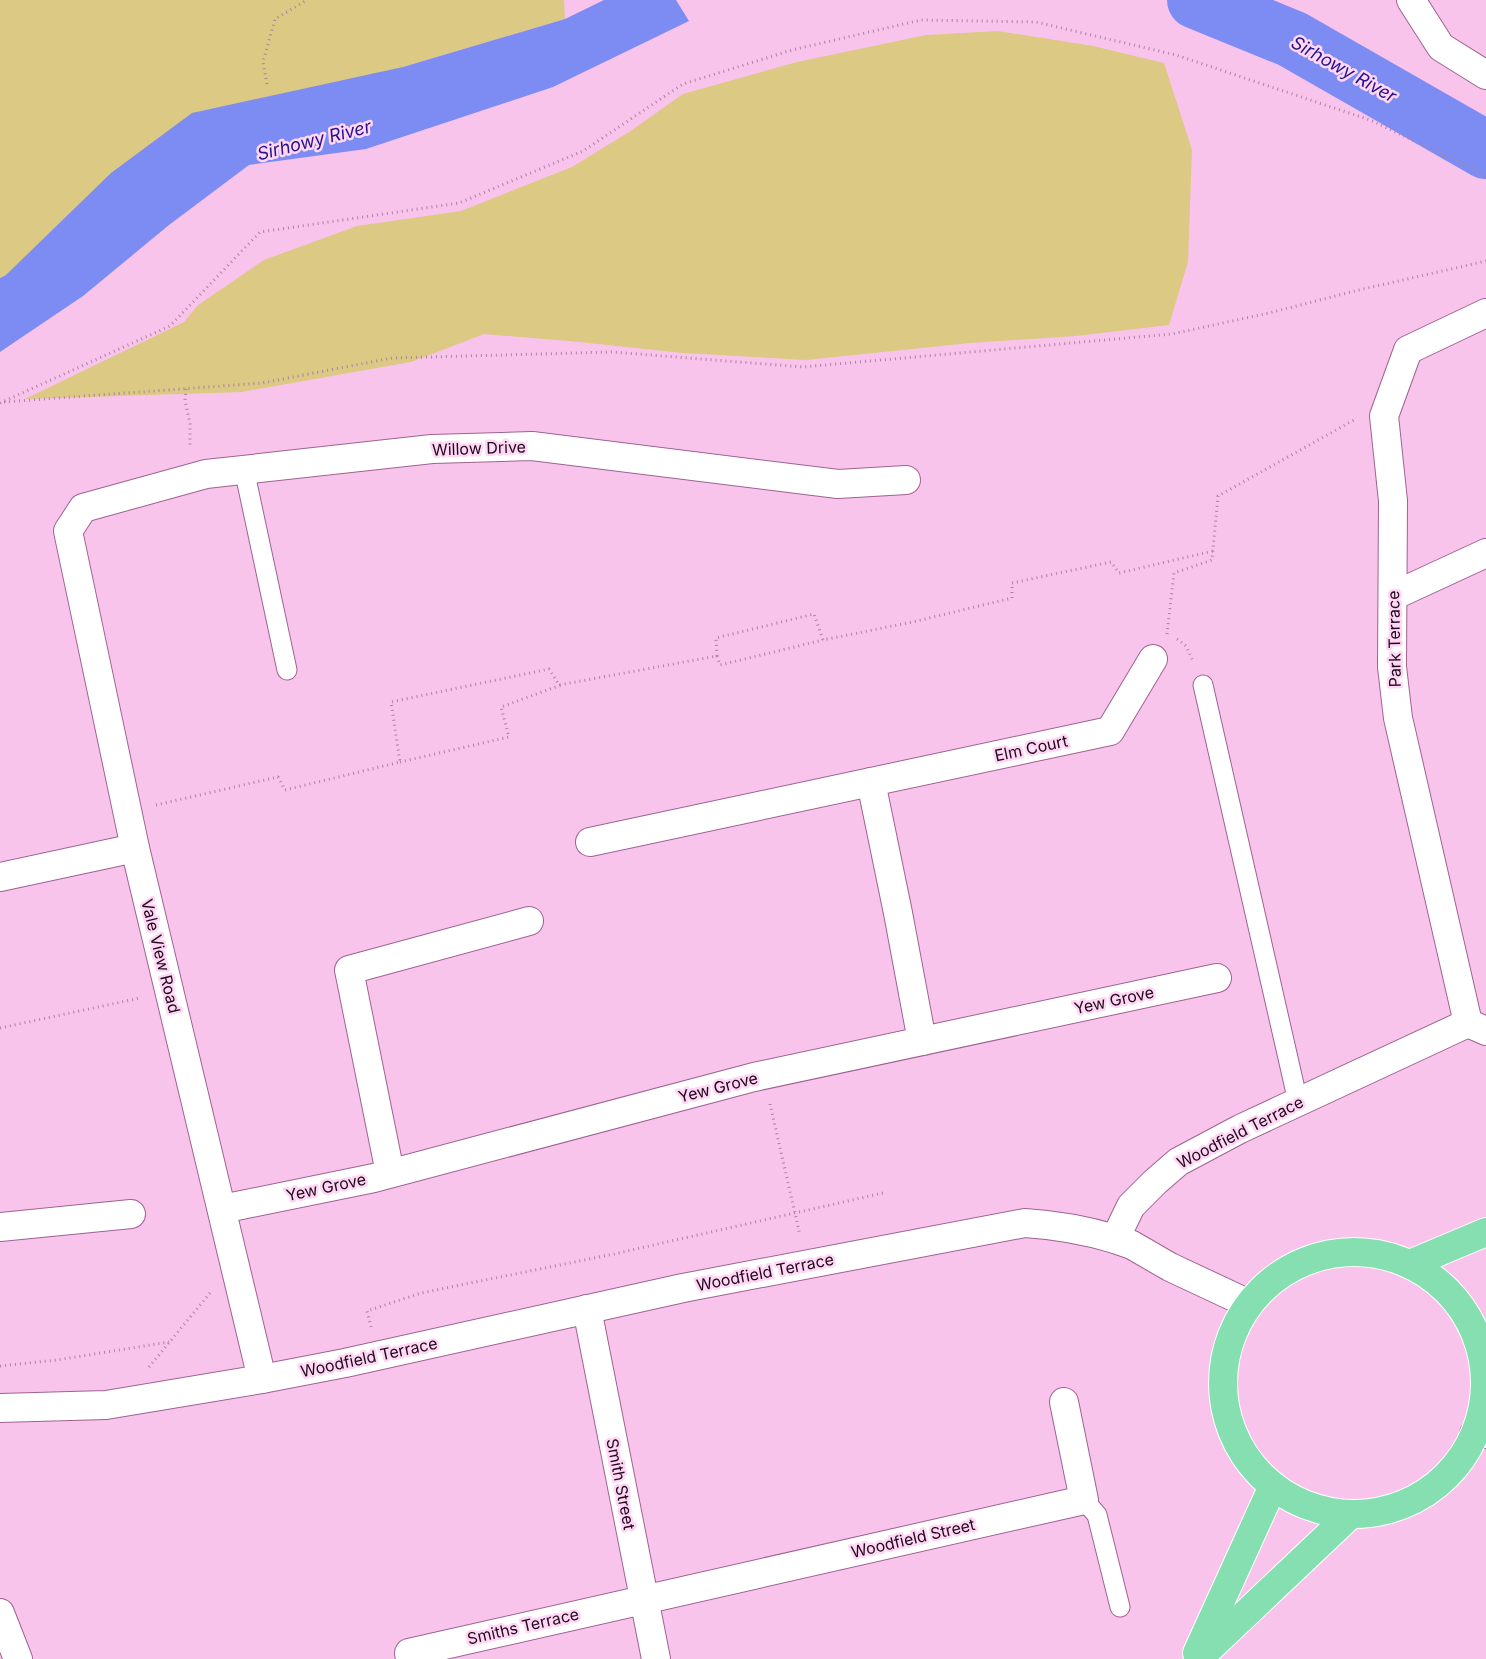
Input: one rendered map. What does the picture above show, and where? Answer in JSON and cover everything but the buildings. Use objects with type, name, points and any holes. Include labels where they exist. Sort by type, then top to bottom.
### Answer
[{"type":"main road","points":[[1410,1264],[1486,1232]]},
{"type":"main road","points":[[1366,1252],[1389,1256],[1410,1264],[1434,1279],[1454,1299],[1483,1343],[1485,1378],[1480,1434],[1445,1477],[1425,1493],[1402,1505],[1377,1512],[1351,1514],[1324,1510],[1297,1501],[1273,1486],[1257,1471],[1243,1453],[1233,1433],[1226,1411],[1224,1366],[1229,1344],[1237,1323],[1249,1304],[1264,1287],[1282,1273],[1322,1255],[1366,1252]]},
{"type":"main road","points":[[1196,1659],[1273,1486]]},
{"type":"main road","points":[[1196,1659],[1351,1514]]},
{"type":"street","points":[[1411,0],[1441,47],[1486,75]]},
{"type":"street","name":"Park Terrace","points":[[1477,1027],[1398,718],[1392,667],[1393,501],[1384,416],[1408,350],[1486,312]]},
{"type":"street","name":"Willow Drive","points":[[68,531],[83,508],[206,474],[432,448],[532,446],[838,484],[906,480]]},
{"type":"street","name":"Vale View Road","points":[[68,531],[135,848],[262,1379]]},
{"type":"street","points":[[1393,596],[1486,553]]},
{"type":"street","name":"Elm Court","points":[[590,842],[1110,731],[1153,659]]},
{"type":"street","points":[[871,782],[922,1041]]},
{"type":"street","points":[[0,877],[135,848]]},
{"type":"street","points":[[390,1173],[348,970],[529,921]]},
{"type":"street","name":"Yew Grove","points":[[222,1209],[390,1173],[763,1075],[1217,978]]},
{"type":"street","name":"Woodfield Terrace","points":[[0,1408],[106,1404],[262,1379],[380,1356],[683,1288],[1025,1223],[1056,1225],[1115,1238],[1131,1206],[1178,1162],[1240,1129],[1298,1102],[1477,1027]]},
{"type":"street","points":[[0,1227],[131,1214]]},
{"type":"street","points":[[1115,1238],[1132,1245],[1170,1267],[1249,1304]]},
{"type":"street","name":"Smith Street","points":[[587,1309],[656,1659]]},
{"type":"street","points":[[1064,1402],[1084,1500]]},
{"type":"street","name":"Woodfield Street","points":[[644,1598],[1084,1500]]},
{"type":"street","name":"Smiths Terrace","points":[[410,1659],[409,1653],[644,1598]]},
{"type":"street","points":[[0,1613],[18,1659]]},
{"type":"lane","points":[[244,469],[287,670]]},
{"type":"lane","points":[[1203,685],[1298,1102]]},
{"type":"lane","points":[[1084,1500],[1097,1515],[1120,1608]]},
{"type":"path","points":[[267,84],[263,62],[275,19],[307,0]]},
{"type":"path","points":[[0,403],[170,326],[260,232],[459,203],[583,151],[683,84],[792,50],[921,20],[1036,22],[1176,55],[1370,120],[1478,171],[1486,178]]},
{"type":"path","points":[[0,403],[262,383],[392,358],[612,352],[804,367],[1172,334],[1269,313],[1486,261]]},
{"type":"path","points":[[298,370],[299,376]]},
{"type":"path","points":[[185,480],[190,451],[190,424],[185,400],[186,389]]},
{"type":"path","points":[[1153,659],[1168,632],[1174,573],[1212,560],[1218,496],[1299,449],[1390,401]]},
{"type":"path","points":[[823,640],[814,614],[716,638],[717,656],[720,666],[823,640],[917,621],[1012,598],[1012,583],[1111,562],[1119,573],[1213,552]]},
{"type":"path","points":[[127,812],[278,777],[285,790],[509,737],[502,707],[559,685],[717,656]]},
{"type":"path","points":[[400,762],[391,702],[549,669],[559,685]]},
{"type":"path","points":[[0,1028],[170,991]]},
{"type":"path","points":[[763,1075],[806,1264]]},
{"type":"path","points":[[380,1356],[366,1311],[422,1293],[614,1254],[883,1193]]},
{"type":"path","points":[[120,1402],[235,1263]]},
{"type":"path","points":[[0,1366],[57,1360],[169,1342]]},
{"type":"shaded area","points":[[0,0],[564,0],[565,19],[403,67],[0,278]]},
{"type":"shaded area","points":[[998,31],[1093,46],[1164,63],[1192,150],[1188,262],[1169,325],[1076,336],[970,343],[806,360],[683,353],[484,334],[411,362],[242,392],[25,399],[184,322],[198,305],[264,260],[357,226],[461,211],[572,167],[629,132],[683,94],[797,62],[926,35]]},
{"type":"water","points":[[604,0],[676,0],[689,21],[553,87],[366,149],[249,165],[169,225],[83,296],[0,352],[0,278],[6,275],[111,173],[192,113],[403,67],[565,19]]},
{"type":"waterway","name":"Sirhowy River","points":[[1196,0],[1292,39],[1486,150]]}]
